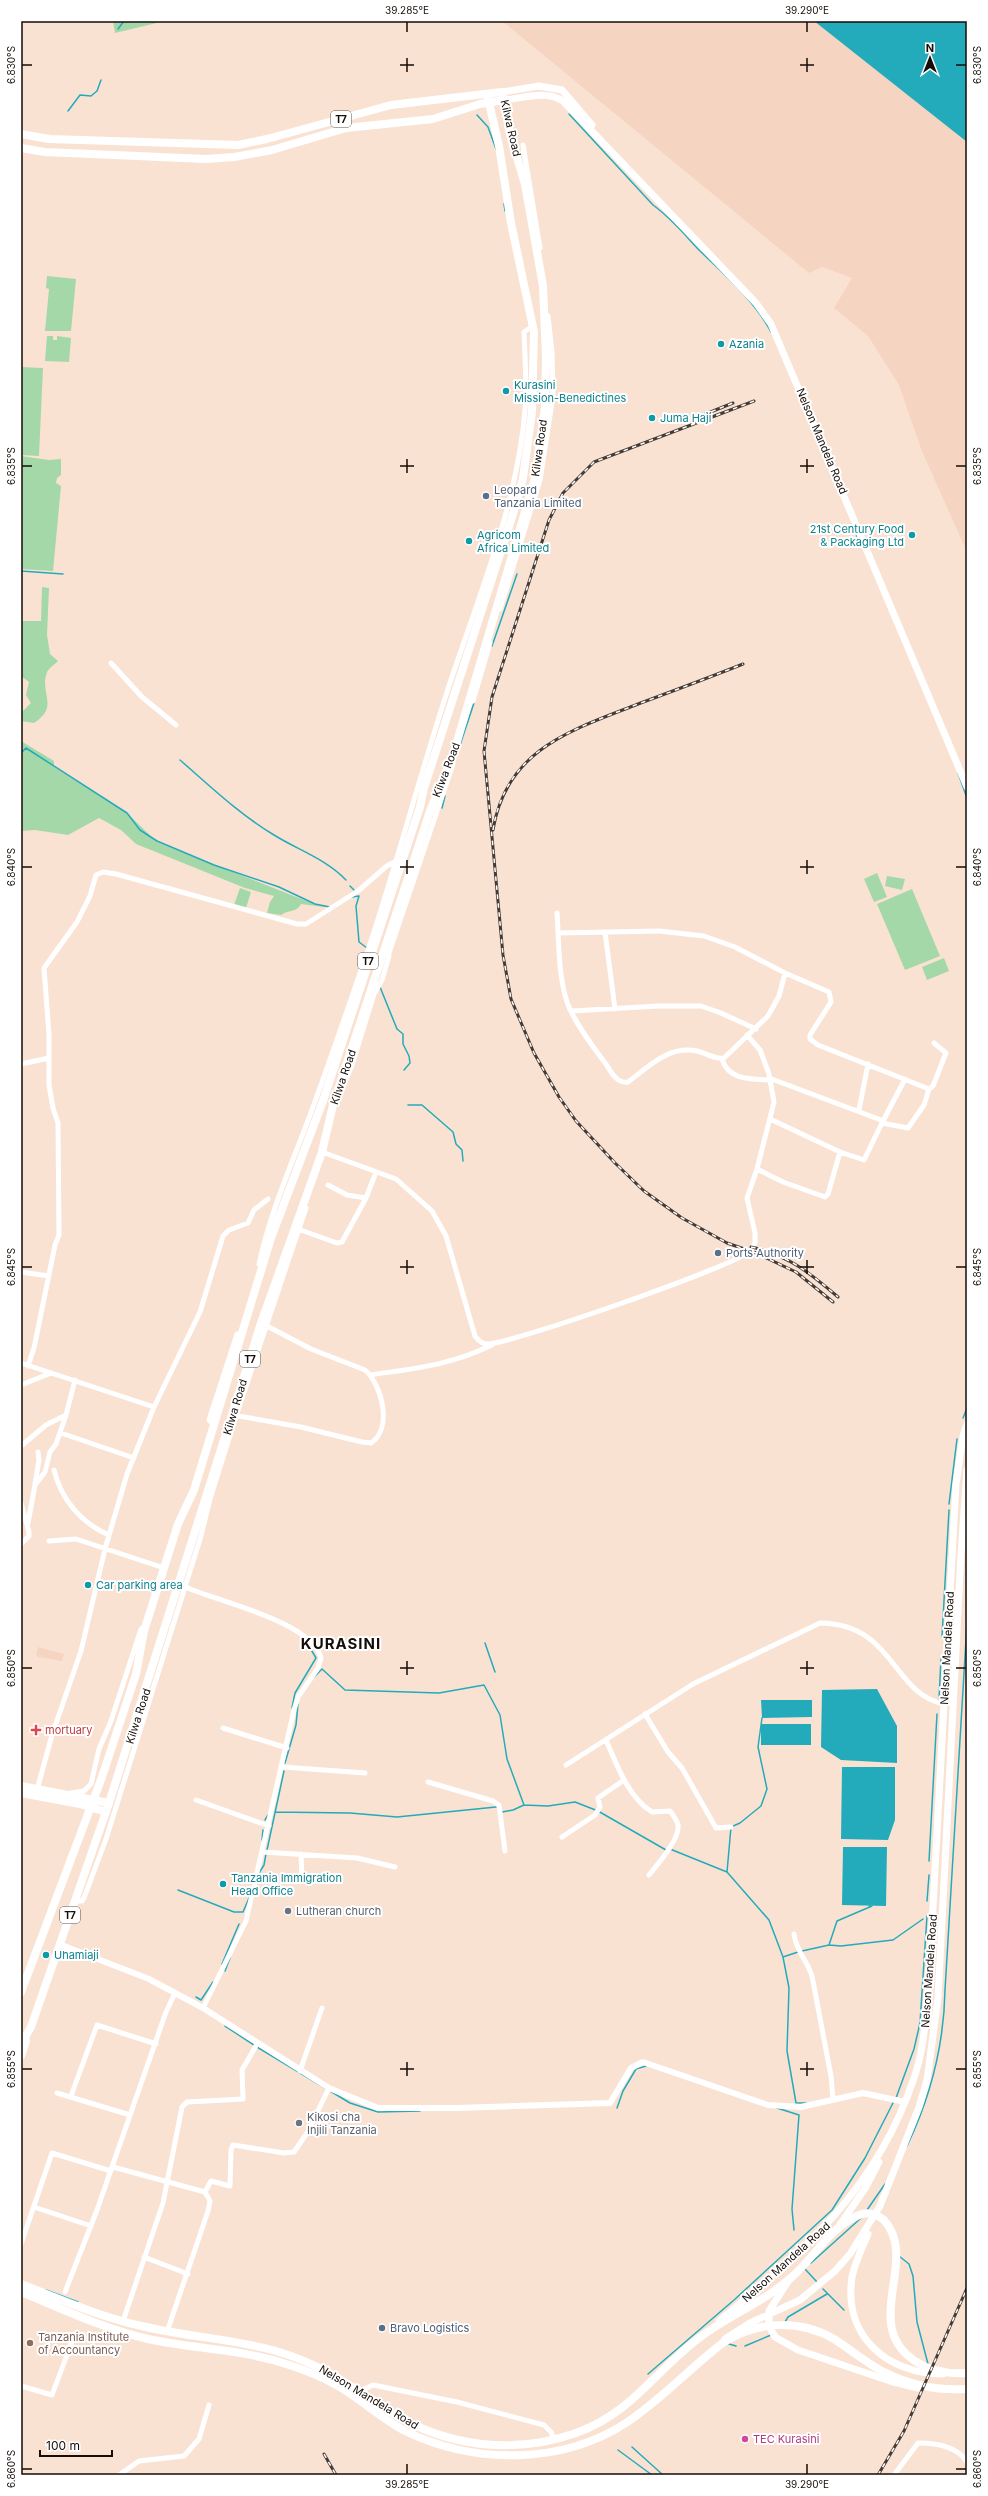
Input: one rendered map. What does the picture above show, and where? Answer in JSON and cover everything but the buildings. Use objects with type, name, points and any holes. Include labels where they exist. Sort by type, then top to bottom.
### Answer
[{"type":"main road","name":"Nelson Mandela Road","points":[[503,96],[519,89],[539,86],[562,90],[624,164]]},
{"type":"main road","name":"Nelson Mandela Road","points":[[503,96],[521,98],[541,95],[556,97],[563,101],[756,303],[771,324],[967,787]]},
{"type":"main road","name":"T7","points":[[21,134],[36,138],[134,143],[238,145],[267,139],[391,105],[503,96]]},
{"type":"main road","name":"Kilwa Road","points":[[21,2044],[31,2027],[110,1803],[183,1586],[263,1324],[298,1229],[322,1153],[333,1105],[386,955],[430,811],[453,755],[483,659],[507,567],[528,508],[543,432],[546,358],[541,275],[525,184],[510,134],[503,96]]},
{"type":"main road","name":"T7","points":[[21,148],[35,151],[75,154],[206,159],[250,155],[346,128],[433,119],[488,98]]},
{"type":"main road","name":"Kilwa Road","points":[[21,1992],[93,1804],[136,1674],[144,1631],[178,1524],[194,1490],[271,1238],[323,1101],[399,860],[420,807],[424,788],[523,478],[529,443],[533,397],[535,356],[533,326],[511,223],[499,146],[488,98]]},
{"type":"main road","name":"Nelson Mandela Road","points":[[956,758],[967,776]]},
{"type":"main road","name":"Nelson Mandela Road","points":[[21,2284],[122,2321],[167,2332],[275,2351],[315,2365],[361,2391],[393,2413],[433,2434],[477,2444],[526,2445],[554,2439],[591,2427],[611,2416],[646,2388],[698,2339],[809,2244],[830,2222],[861,2183],[896,2123],[915,2077],[924,2035],[928,1998],[956,1484],[963,1436],[967,1424]]},
{"type":"main road","name":"Nelson Mandela Road","points":[[21,2292],[82,2317],[146,2338],[198,2348],[252,2354],[298,2368],[351,2394],[406,2431],[438,2444],[476,2454],[507,2455],[550,2452],[588,2443],[628,2422],[732,2333],[782,2310],[818,2287],[850,2254],[880,2206],[919,2107],[927,2080],[938,1998],[961,1554],[967,1470]]},
{"type":"main road","points":[[21,1786],[60,1794],[93,1804],[106,1812]]},
{"type":"main road","points":[[21,1793],[78,1800],[98,1788]]},
{"type":"main road","points":[[78,1800],[88,1818]]},
{"type":"main road","points":[[93,1804],[110,1803]]},
{"type":"main road","name":"T7","points":[[21,2056],[31,2027]]},
{"type":"main road","points":[[698,2339],[774,2292],[794,2275],[834,2232],[866,2187],[896,2123]]},
{"type":"main road","points":[[880,2206],[854,2266],[851,2291],[856,2318],[869,2343],[892,2363],[915,2372],[954,2374],[967,2373]]},
{"type":"main road","points":[[834,2232],[861,2214],[874,2215],[888,2224],[896,2254],[889,2315],[894,2338],[904,2354],[918,2363],[954,2374]]},
{"type":"main road","points":[[794,2275],[769,2311],[769,2326],[775,2337],[798,2350],[890,2381],[909,2386],[936,2390],[967,2389]]},
{"type":"main road","points":[[695,2364],[738,2333],[765,2325],[793,2326],[807,2328],[833,2339],[872,2365],[898,2379],[936,2390]]},
{"type":"main road","points":[[476,2454],[477,2444]]},
{"type":"street","points":[[386,955],[420,857],[438,812],[540,480],[553,396],[552,352],[539,242],[523,145]]},
{"type":"street","points":[[110,663],[142,697],[176,725]]},
{"type":"street","points":[[28,1366],[50,1276],[60,1222],[58,1123],[50,1097],[44,968],[77,922],[90,896],[93,882],[98,873],[116,874],[297,924],[306,924],[358,891],[383,868],[399,860]]},
{"type":"street","points":[[557,913],[565,994],[572,1011],[592,1046],[616,1078],[622,1082],[628,1082],[656,1060],[680,1051],[698,1051],[722,1059]]},
{"type":"street","points":[[605,932],[615,1009]]},
{"type":"street","points":[[558,934],[659,932],[704,936],[735,947],[785,973],[821,987],[831,996],[831,1002],[810,1035],[810,1040],[818,1045],[928,1089]]},
{"type":"street","points":[[722,1059],[747,1035],[756,1029],[777,1001],[785,973]]},
{"type":"street","points":[[572,1011],[701,1006],[721,1013],[756,1029]]},
{"type":"street","points":[[322,1153],[396,1179],[432,1211],[446,1236],[475,1336],[480,1342],[487,1344],[536,1332],[684,1281],[748,1254],[755,1238],[747,1198],[758,1169],[774,1102],[770,1079],[760,1050],[747,1035]]},
{"type":"street","points":[[722,1059],[724,1067],[730,1074],[770,1079],[859,1110],[881,1120],[882,1123],[908,1128],[924,1105],[928,1089],[933,1086],[946,1053],[934,1043]]},
{"type":"street","points":[[21,1064],[49,1058]]},
{"type":"street","points":[[859,1110],[868,1064]]},
{"type":"street","points":[[770,1119],[840,1152],[860,1160],[866,1159],[904,1079]]},
{"type":"street","points":[[758,1169],[783,1182],[825,1197],[828,1194],[840,1152]]},
{"type":"street","points":[[298,1229],[341,1243],[366,1198],[376,1172]]},
{"type":"street","points":[[328,1185],[347,1195],[366,1198]]},
{"type":"street","points":[[38,1790],[52,1735],[81,1651],[105,1549],[134,1458],[154,1407],[200,1312],[225,1232],[248,1223],[254,1210],[268,1199]]},
{"type":"street","points":[[21,1272],[50,1276]]},
{"type":"street","points":[[234,1415],[301,1426],[371,1443],[380,1435],[384,1412],[379,1390],[370,1375],[365,1370],[311,1349],[263,1324]]},
{"type":"street","points":[[370,1375],[444,1364],[464,1358],[498,1342]]},
{"type":"street","points":[[21,1364],[75,1380],[154,1407]]},
{"type":"street","points":[[21,1385],[51,1373]]},
{"type":"street","points":[[35,1485],[45,1472],[50,1452],[61,1433],[75,1380]]},
{"type":"street","points":[[21,1446],[46,1425],[66,1415]]},
{"type":"street","points":[[61,1433],[134,1458]]},
{"type":"street","points":[[21,1544],[29,1536],[28,1523],[39,1460],[38,1452]]},
{"type":"street","points":[[54,1470],[62,1495],[68,1504],[95,1528],[110,1534]]},
{"type":"street","points":[[21,1503],[28,1523]]},
{"type":"street","points":[[49,1541],[76,1539],[164,1569],[119,1698],[100,1747],[91,1784],[84,1791],[60,1794]]},
{"type":"street","points":[[75,1901],[82,1901],[84,1898],[106,1839],[183,1586],[289,1626],[306,1638],[320,1654],[321,1663],[298,1697],[283,1767],[246,1921],[203,2008]]},
{"type":"street","points":[[566,1766],[693,1684],[820,1623],[836,1623],[867,1635],[882,1648],[917,1692],[925,1699],[944,1704]]},
{"type":"street","points":[[645,1714],[668,1752],[682,1768],[716,1828],[731,1827]]},
{"type":"street","points":[[223,1728],[287,1748]]},
{"type":"street","points":[[606,1740],[624,1780],[648,1810],[656,1812],[670,1812],[678,1825],[678,1830],[668,1851],[649,1875]]},
{"type":"street","points":[[283,1767],[365,1773]]},
{"type":"street","points":[[562,1837],[595,1815],[600,1807],[598,1798],[624,1780]]},
{"type":"street","points":[[428,1782],[493,1801],[499,1806],[505,1851]]},
{"type":"street","points":[[196,1800],[269,1826]]},
{"type":"street","points":[[263,1852],[357,1858],[395,1867]]},
{"type":"street","points":[[301,1854],[302,1879]]},
{"type":"street","points":[[794,1934],[798,1952],[808,1962],[812,1976],[831,2076],[833,2099]]},
{"type":"street","points":[[59,1944],[149,1979],[203,2008],[257,2044],[329,2088],[378,2108],[456,2108],[610,2103],[631,2068],[643,2062],[768,2106],[801,2107],[863,2093],[905,2102]]},
{"type":"street","points":[[65,2292],[112,2169],[130,2115],[175,1993]]},
{"type":"street","points":[[300,2071],[322,2008]]},
{"type":"street","points":[[71,2096],[97,2025],[156,2044]]},
{"type":"street","points":[[122,2321],[157,2223],[168,2182],[178,2119],[182,2107],[187,2102],[243,2099],[242,2070],[257,2044]]},
{"type":"street","points":[[205,2192],[211,2181],[230,2186],[231,2150],[233,2145],[284,2153],[294,2152],[307,2133],[329,2088]]},
{"type":"street","points":[[56,2093],[71,2096],[130,2115]]},
{"type":"street","points":[[21,2244],[52,2153],[205,2192],[208,2196],[209,2205],[188,2274],[167,2332]]},
{"type":"street","points":[[34,2207],[91,2226]]},
{"type":"street","points":[[144,2257],[188,2274]]},
{"type":"street","points":[[21,2386],[52,2395],[74,2336]]},
{"type":"street","points":[[361,2391],[373,2385],[457,2402],[544,2425],[551,2432],[554,2439]]},
{"type":"street","points":[[119,2475],[139,2462],[184,2456],[198,2439],[209,2405]]},
{"type":"street","points":[[894,2475],[918,2443],[938,2444],[956,2451],[967,2462]]},
{"type":"shaded area","points":[[502,21],[814,21],[967,142],[967,552],[921,449],[899,385],[868,336],[834,308],[852,278],[822,267],[809,273]]},
{"type":"shaded area","points":[[38,1647],[64,1654],[62,1661],[38,1657],[36,1654]]},
{"type":"green space","points":[[113,21],[165,21],[115,33]]},
{"type":"green space","points":[[47,276],[76,279],[71,331],[45,331],[49,289],[46,288]]},
{"type":"green space","points":[[47,336],[53,336],[53,340],[57,340],[57,336],[71,338],[69,362],[45,361]]},
{"type":"green space","points":[[21,367],[43,368],[39,456],[21,455]]},
{"type":"green space","points":[[21,456],[49,460],[61,459],[61,475],[57,478],[56,483],[61,486],[53,571],[21,569]]},
{"type":"green space","points":[[42,587],[49,588],[47,635],[50,654],[58,661],[47,672],[45,680],[47,699],[46,711],[42,717],[34,723],[21,721],[23,711],[31,703],[26,695],[29,682],[21,676],[21,621],[41,621]]},
{"type":"green space","points":[[21,741],[54,761],[54,767],[127,813],[157,842],[314,904],[332,908],[301,904],[300,907],[295,910],[281,915],[267,913],[270,902],[274,896],[245,888],[136,844],[121,830],[99,818],[68,835],[35,830],[21,831]]},
{"type":"green space","points":[[877,873],[887,897],[874,902],[864,879]]},
{"type":"green space","points":[[887,876],[905,879],[902,890],[885,886]]},
{"type":"green space","points":[[240,888],[251,892],[246,908],[234,905]]},
{"type":"green space","points":[[912,889],[940,956],[905,970],[877,904]]},
{"type":"green space","points":[[944,958],[949,971],[927,980],[922,967]]},
{"type":"water","points":[[814,21],[967,21],[967,142]]},
{"type":"water","points":[[877,1689],[897,1726],[897,1763],[841,1760],[821,1747],[822,1690]]},
{"type":"water","points":[[761,1700],[812,1700],[812,1717],[762,1718]]},
{"type":"water","points":[[761,1724],[811,1724],[811,1745],[761,1745]]},
{"type":"water","points":[[842,1767],[895,1767],[895,1820],[888,1840],[841,1839]]},
{"type":"water","points":[[843,1847],[887,1847],[886,1906],[842,1905]]},
{"type":"waterway","points":[[118,29],[124,21]]},
{"type":"waterway","points":[[68,111],[80,95],[91,96],[97,91],[101,80]]},
{"type":"waterway","points":[[569,114],[653,205],[672,221],[699,250],[729,278],[757,309],[771,332]]},
{"type":"waterway","points":[[477,115],[488,127],[496,149]]},
{"type":"waterway","points":[[504,204],[505,211]]},
{"type":"waterway","points":[[852,524],[861,546]]},
{"type":"waterway","points":[[21,571],[63,574]]},
{"type":"waterway","points":[[492,646],[517,574]]},
{"type":"waterway","points":[[460,745],[474,703]]},
{"type":"waterway","points":[[21,753],[26,748],[127,813],[140,830],[157,841],[214,865],[279,887],[315,904],[330,907]]},
{"type":"waterway","points":[[180,760],[225,799],[261,827],[321,860],[346,880]]},
{"type":"waterway","points":[[958,773],[967,798]]},
{"type":"waterway","points":[[442,808],[445,796]]},
{"type":"waterway","points":[[350,886],[354,890]]},
{"type":"waterway","points":[[359,896],[356,906],[359,942],[367,948]]},
{"type":"waterway","points":[[352,897],[359,896]]},
{"type":"waterway","points":[[380,987],[397,1029],[403,1034],[403,1044],[409,1056],[410,1063],[404,1070]]},
{"type":"waterway","points":[[408,1105],[422,1105],[453,1132],[456,1144],[462,1150],[463,1161]]},
{"type":"waterway","points":[[963,1418],[967,1408]]},
{"type":"waterway","points":[[949,1504],[957,1439]]},
{"type":"waterway","points":[[942,1637],[949,1510]]},
{"type":"waterway","points":[[907,2146],[923,2108],[935,2070],[942,2030],[967,1623]]},
{"type":"waterway","points":[[292,1708],[295,1693],[316,1658],[306,1641]]},
{"type":"waterway","points":[[485,1643],[495,1672]]},
{"type":"waterway","points":[[939,1699],[941,1658]]},
{"type":"waterway","points":[[314,1677],[322,1669],[345,1690],[439,1693],[484,1685],[500,1715],[507,1759],[524,1805]]},
{"type":"waterway","points":[[285,1763],[296,1725],[298,1704]]},
{"type":"waterway","points":[[929,1861],[937,1714]]},
{"type":"waterway","points":[[727,1872],[731,1827],[740,1823],[761,1806],[767,1789],[758,1747],[762,1718]]},
{"type":"waterway","points":[[267,1850],[284,1771]]},
{"type":"waterway","points":[[502,1812],[513,1810],[524,1805],[548,1806],[575,1802],[598,1811],[666,1850]]},
{"type":"waterway","points":[[275,1812],[350,1813],[397,1817],[496,1807]]},
{"type":"waterway","points":[[265,1820],[268,1815]]},
{"type":"waterway","points":[[262,1840],[263,1830]]},
{"type":"waterway","points":[[670,1849],[727,1872],[769,1920],[783,1957]]},
{"type":"waterway","points":[[259,1873],[264,1865],[266,1854]]},
{"type":"waterway","points":[[927,1901],[929,1875]]},
{"type":"waterway","points":[[178,1890],[234,1912],[243,1912],[249,1898]]},
{"type":"waterway","points":[[802,1951],[829,1945],[837,1921],[872,1906],[869,1906]]},
{"type":"waterway","points":[[896,2098],[914,2049],[920,2023],[927,1916]]},
{"type":"waterway","points":[[829,1945],[841,1946],[893,1940],[923,1919]]},
{"type":"waterway","points":[[222,1964],[239,1924]]},
{"type":"waterway","points":[[798,1952],[783,1957],[789,1988],[787,2051],[796,2103],[806,2103]]},
{"type":"waterway","points":[[225,1971],[230,1958]]},
{"type":"waterway","points":[[196,1997],[201,2000],[213,1982]]},
{"type":"waterway","points":[[225,2026],[254,2045]]},
{"type":"waterway","points":[[257,2047],[350,2103],[378,2112],[420,2111]]},
{"type":"waterway","points":[[617,2108],[623,2091],[636,2069],[646,2066]]},
{"type":"waterway","points":[[648,2374],[734,2300],[832,2210],[865,2158],[894,2101]]},
{"type":"waterway","points":[[777,2108],[799,2115],[792,2209],[794,2230]]},
{"type":"waterway","points":[[867,2210],[885,2184]]},
{"type":"waterway","points":[[811,2263],[861,2218]]},
{"type":"waterway","points":[[899,2256],[909,2264],[913,2276],[917,2322],[928,2364]]},
{"type":"waterway","points":[[805,2269],[817,2282]]},
{"type":"waterway","points":[[823,2289],[844,2310]]},
{"type":"waterway","points":[[46,2290],[78,2302]]},
{"type":"waterway","points":[[785,2322],[788,2317],[827,2294]]},
{"type":"waterway","points":[[745,2346],[771,2335]]},
{"type":"waterway","points":[[729,2344],[736,2346]]},
{"type":"waterway","points":[[632,2447],[663,2475]]},
{"type":"waterway","points":[[618,2450],[652,2475]]},
{"type":"railway","points":[[754,401],[594,462],[563,493],[549,520],[492,697],[484,751],[503,955],[511,999],[534,1053],[559,1097],[576,1121],[615,1163],[644,1191],[682,1218],[727,1243],[756,1253],[796,1272],[833,1302]]},
{"type":"railway","points":[[703,415],[733,403]]},
{"type":"railway","points":[[493,830],[500,802],[512,780],[527,761],[546,746],[589,723],[743,664]]},
{"type":"railway","points":[[751,1247],[764,1250],[798,1266],[838,1297]]},
{"type":"railway","points":[[878,2475],[904,2431],[967,2288]]},
{"type":"railway","points":[[324,2454],[336,2475]]},
{"type":"place","name":"Azania","points":[[721,344]]},
{"type":"place","name":"Kurasini Mission-Benedictines","points":[[506,391]]},
{"type":"place","name":"Juma Haji","points":[[652,418]]},
{"type":"place","name":"Leopard Tanzania Limited","points":[[486,496]]},
{"type":"place","name":"21st Century Food & Packaging Ltd","points":[[912,535]]},
{"type":"place","name":"Agricom Africa Limited","points":[[469,541]]},
{"type":"place","name":"Ports Authority","points":[[718,1253]]},
{"type":"place","name":"Car parking area","points":[[88,1585]]},
{"type":"place","name":"mortuary","points":[[36,1730]]},
{"type":"place","name":"Tanzania Immigration Head Office","points":[[223,1884]]},
{"type":"place","name":"Lutheran church","points":[[288,1911]]},
{"type":"place","name":"Uhamiaji","points":[[46,1955]]},
{"type":"place","name":"Kikosi cha Injili Tanzania","points":[[299,2123]]},
{"type":"place","name":"Bravo Logistics","points":[[382,2328]]},
{"type":"place","name":"Tanzania Institute of Accountancy","points":[[30,2343]]},
{"type":"place","name":"TEC Kurasini","points":[[745,2439]]},
{"type":"district","name":"KURASINI","points":[[341,1644]]}]
